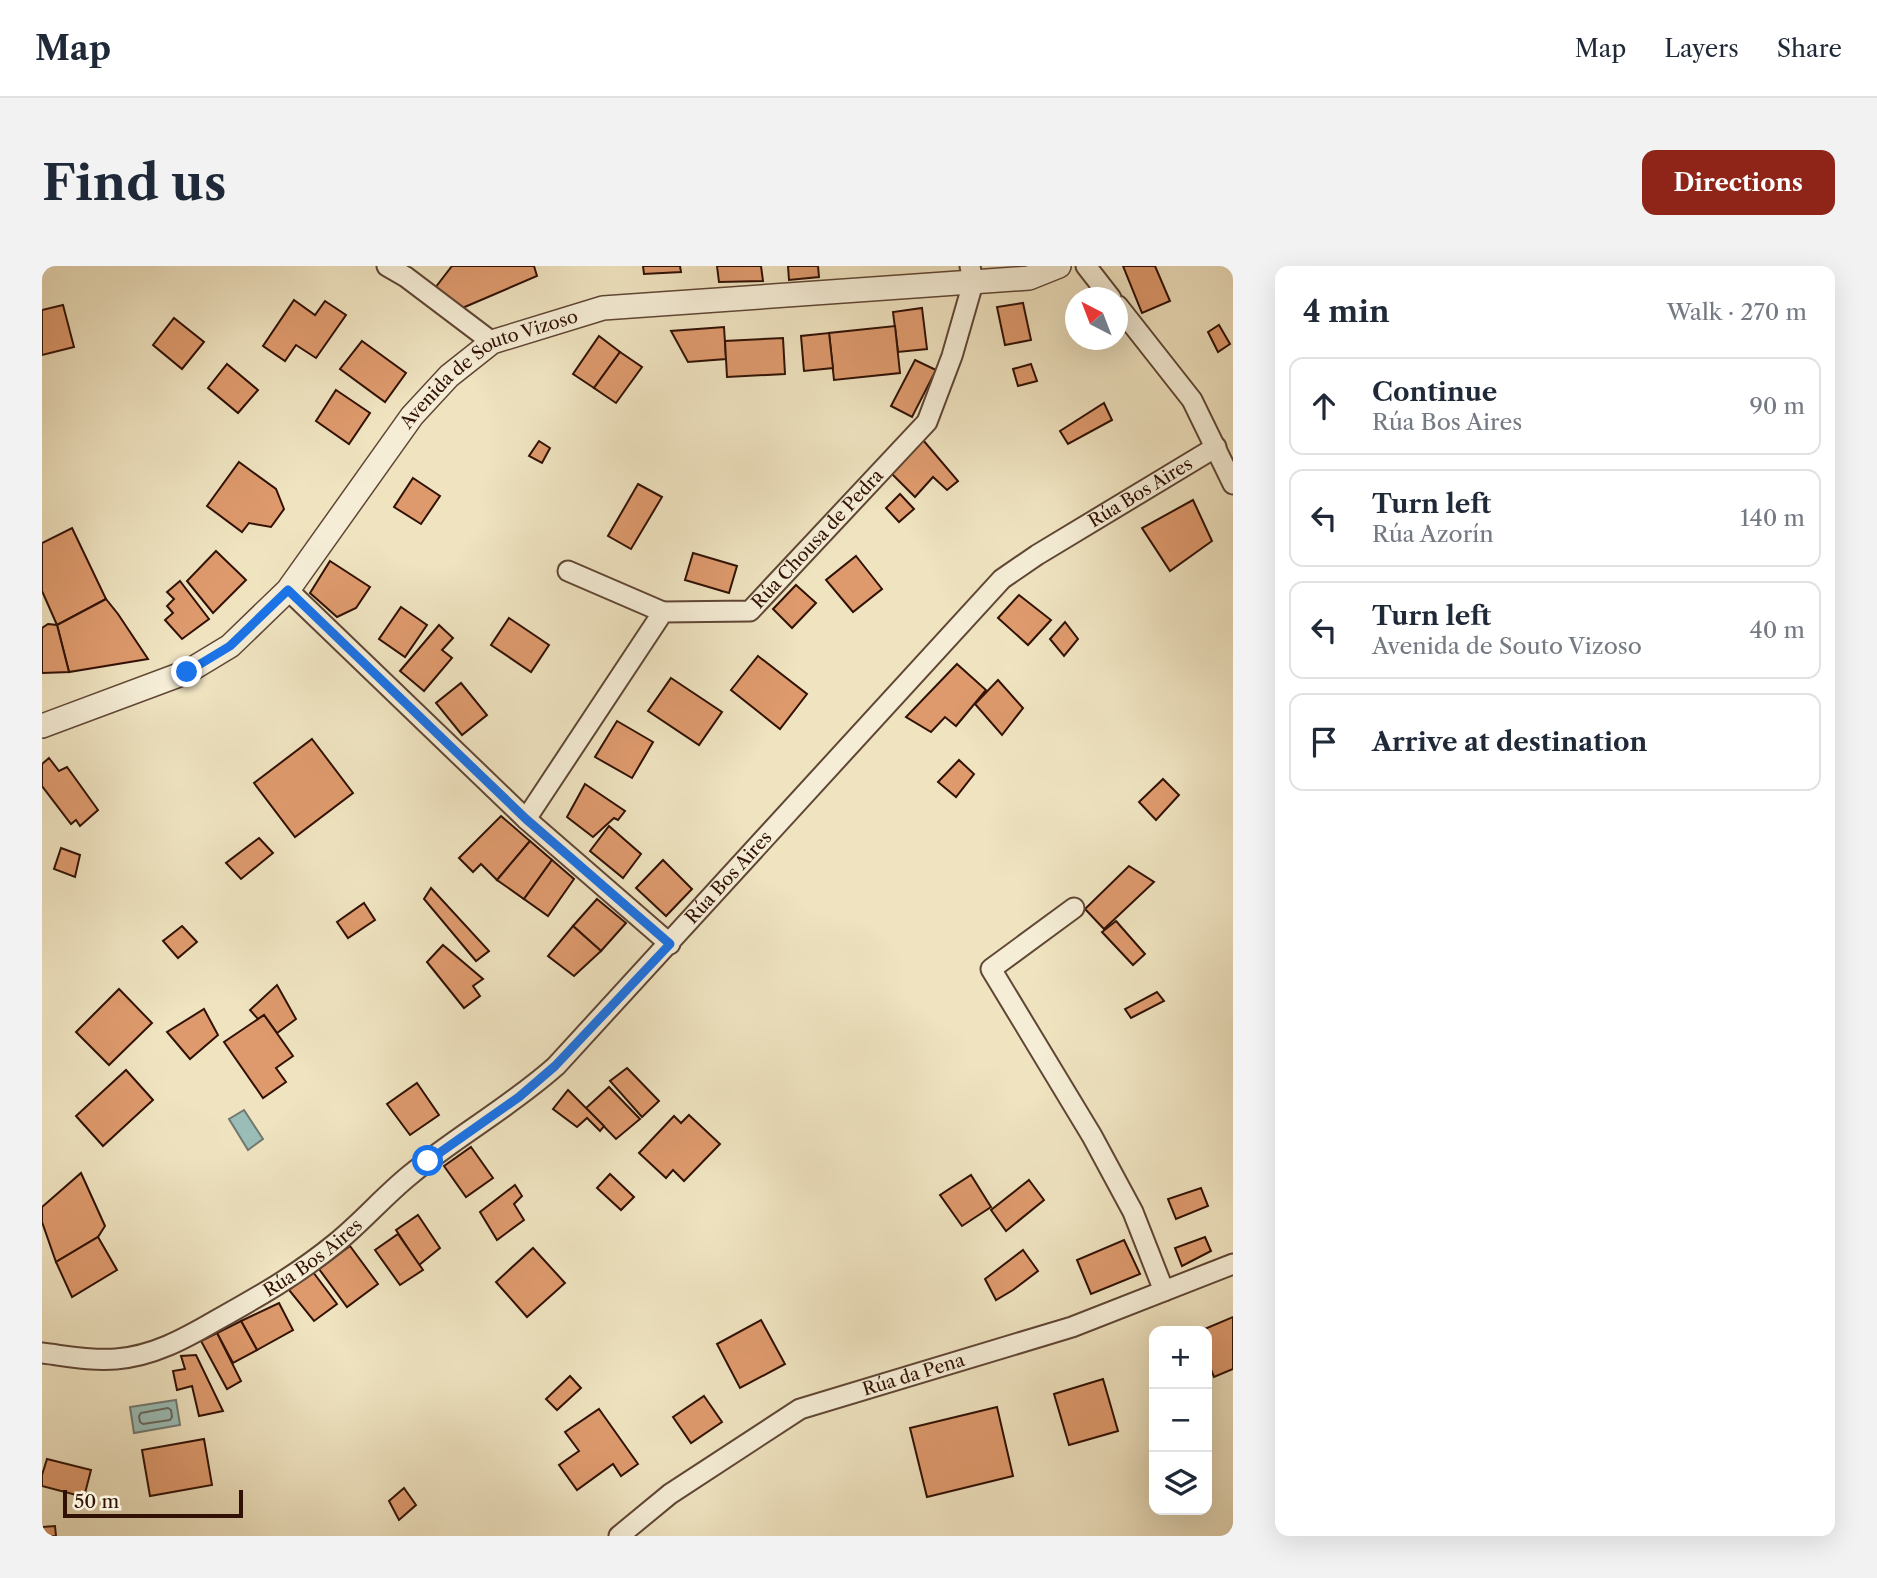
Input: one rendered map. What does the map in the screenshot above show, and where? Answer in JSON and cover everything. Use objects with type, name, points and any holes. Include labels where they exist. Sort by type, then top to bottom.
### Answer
[{"type":"street","points":[[387,266],[406,277],[492,342]]},
{"type":"street","name":"Avenida de Souto Vizoso","points":[[42,726],[187,672],[230,646],[288,590],[412,416],[449,376],[492,342],[603,308],[972,275],[1029,278],[1059,266]]},
{"type":"street","points":[[1086,266],[1102,287]]},
{"type":"street","name":"Rúa Chousa de Pedra","points":[[663,612],[750,611],[927,422],[952,356],[972,275]]},
{"type":"street","points":[[1128,319],[1192,400],[1233,484]]},
{"type":"street","name":"Rúa Bos Aires","points":[[42,1353],[118,1359],[165,1348],[272,1290],[337,1242],[408,1176],[538,1082],[575,1047],[1002,579],[1216,447]]},
{"type":"street","points":[[526,819],[663,612],[568,571]]},
{"type":"street","points":[[288,590],[526,819],[670,944]]},
{"type":"street","points":[[1074,908],[991,969],[1093,1136],[1133,1212],[1164,1291]]},
{"type":"street","name":"Rúa da Pena","points":[[619,1536],[670,1493],[800,1409],[1072,1328],[1233,1264]]},
{"type":"water","points":[[244,1110],[263,1139],[248,1150],[229,1119]]},
{"type":"water","points":[[176,1400],[180,1425],[134,1433],[130,1407]]},
{"type":"building","points":[[452,266],[534,266],[537,276],[460,309],[435,288]]},
{"type":"building","points":[[643,266],[680,266],[681,272],[644,274]]},
{"type":"building","points":[[717,266],[761,266],[763,281],[719,282]]},
{"type":"building","points":[[788,266],[818,266],[819,277],[789,280]]},
{"type":"building","points":[[1123,266],[1155,266],[1170,301],[1142,313]]},
{"type":"building","points":[[294,300],[315,315],[325,301],[346,315],[316,358],[296,345],[285,361],[263,346]]},
{"type":"building","points":[[1023,303],[1031,340],[1005,345],[997,307]]},
{"type":"building","points":[[63,305],[74,347],[42,355],[42,310]]},
{"type":"building","points":[[922,308],[927,349],[898,352],[893,312]]},
{"type":"building","points":[[174,318],[204,342],[182,369],[153,345]]},
{"type":"building","points":[[1219,325],[1230,344],[1218,352],[1208,332]]},
{"type":"building","points":[[895,326],[900,373],[834,380],[829,333]]},
{"type":"building","points":[[724,327],[726,359],[688,362],[671,331]]},
{"type":"building","points":[[829,333],[833,368],[804,371],[801,336]]},
{"type":"building","points":[[599,336],[620,352],[594,388],[573,374]]},
{"type":"building","points":[[783,338],[785,374],[727,377],[725,341]]},
{"type":"building","points":[[362,341],[406,373],[385,402],[340,369]]},
{"type":"building","points":[[620,352],[642,367],[616,403],[594,388]]},
{"type":"building","points":[[915,360],[936,370],[912,417],[891,406]]},
{"type":"building","points":[[227,364],[258,390],[238,413],[208,388]]},
{"type":"building","points":[[1031,364],[1037,381],[1018,386],[1013,369]]},
{"type":"building","points":[[336,390],[370,413],[349,444],[316,421]]},
{"type":"building","points":[[1104,403],[1112,420],[1068,444],[1060,431]]},
{"type":"building","points":[[923,440],[958,481],[947,490],[933,477],[915,497],[890,472]]},
{"type":"building","points":[[539,441],[550,448],[542,463],[529,456]]},
{"type":"building","points":[[239,462],[276,489],[284,509],[271,527],[249,523],[242,532],[207,506]]},
{"type":"building","points":[[413,478],[440,496],[421,524],[394,507]]},
{"type":"building","points":[[638,484],[662,497],[631,549],[608,536]]},
{"type":"building","points":[[900,494],[914,509],[899,522],[886,508]]},
{"type":"building","points":[[1193,500],[1212,541],[1170,571],[1142,528]]},
{"type":"building","points":[[72,528],[106,599],[57,625],[42,591],[42,543]]},
{"type":"building","points":[[216,551],[246,580],[213,613],[187,581]]},
{"type":"building","points":[[693,553],[737,566],[729,593],[685,580]]},
{"type":"building","points":[[856,556],[882,589],[853,612],[826,580]]},
{"type":"building","points":[[330,561],[370,587],[356,608],[337,617],[310,593]]},
{"type":"building","points":[[180,581],[209,619],[182,639],[165,620],[173,613],[167,606],[174,599],[167,592]]},
{"type":"building","points":[[796,585],[816,603],[792,628],[773,609]]},
{"type":"building","points":[[1019,595],[1051,620],[1028,645],[998,618]]},
{"type":"building","points":[[106,599],[148,659],[69,672],[57,625]]},
{"type":"building","points":[[401,607],[427,625],[405,657],[379,639]]},
{"type":"building","points":[[509,618],[549,645],[531,672],[491,645]]},
{"type":"building","points":[[1065,622],[1078,639],[1064,656],[1050,639]]},
{"type":"building","points":[[48,624],[57,625],[69,672],[42,673],[42,628]]},
{"type":"building","points":[[439,625],[453,638],[442,650],[452,658],[424,691],[400,671]]},
{"type":"building","points":[[758,656],[807,694],[780,729],[731,690]]},
{"type":"building","points":[[957,664],[986,690],[956,726],[945,717],[931,732],[906,717]]},
{"type":"building","points":[[671,678],[722,712],[699,745],[648,711]]},
{"type":"building","points":[[998,680],[1023,708],[1002,735],[975,704]]},
{"type":"building","points":[[461,683],[487,715],[462,735],[436,703]]},
{"type":"building","points":[[617,721],[653,742],[632,778],[595,757]]},
{"type":"building","points":[[312,739],[353,793],[295,837],[254,783]]},
{"type":"building","points":[[49,758],[59,771],[67,767],[98,810],[80,826],[76,820],[71,824],[42,786],[42,764]]},
{"type":"building","points":[[959,760],[974,774],[956,797],[938,782]]},
{"type":"building","points":[[1163,779],[1179,795],[1156,820],[1139,802]]},
{"type":"building","points":[[585,784],[625,811],[618,820],[614,818],[593,837],[567,817]]},
{"type":"building","points":[[501,816],[530,841],[497,880],[481,864],[473,872],[459,858]]},
{"type":"building","points":[[609,826],[641,854],[623,878],[590,851]]},
{"type":"building","points":[[259,838],[273,853],[241,879],[226,863]]},
{"type":"building","points":[[530,841],[552,860],[524,899],[497,880]]},
{"type":"building","points":[[61,848],[80,855],[75,877],[54,869]]},
{"type":"building","points":[[552,860],[574,879],[548,916],[524,899]]},
{"type":"building","points":[[663,860],[692,889],[666,916],[636,888]]},
{"type":"building","points":[[1129,866],[1154,882],[1104,929],[1085,909]]},
{"type":"building","points":[[431,888],[489,951],[476,961],[424,899]]},
{"type":"building","points":[[597,899],[626,923],[601,951],[573,926]]},
{"type":"building","points":[[364,903],[375,920],[348,938],[337,922]]},
{"type":"building","points":[[1116,921],[1145,954],[1133,965],[1102,932]]},
{"type":"building","points":[[182,926],[197,942],[178,958],[163,941]]},
{"type":"building","points":[[573,926],[601,951],[574,976],[548,956]]},
{"type":"building","points":[[443,945],[483,979],[473,986],[480,996],[464,1008],[427,962]]},
{"type":"building","points":[[277,985],[296,1019],[277,1033],[264,1015],[258,1019],[250,1010]]},
{"type":"building","points":[[119,989],[152,1023],[109,1065],[76,1032]]},
{"type":"building","points":[[1157,992],[1164,1001],[1131,1018],[1125,1009]]},
{"type":"building","points":[[204,1009],[218,1035],[190,1059],[167,1032]]},
{"type":"building","points":[[264,1015],[293,1056],[276,1068],[286,1082],[263,1098],[224,1042]]},
{"type":"building","points":[[627,1068],[659,1101],[642,1117],[610,1081]]},
{"type":"building","points":[[126,1070],[153,1100],[103,1146],[76,1116]]},
{"type":"building","points":[[417,1083],[439,1115],[410,1135],[387,1104]]},
{"type":"building","points":[[609,1087],[640,1119],[616,1139],[586,1108]]},
{"type":"building","points":[[568,1090],[604,1126],[600,1131],[587,1118],[577,1127],[553,1109]]},
{"type":"building","points":[[689,1115],[720,1144],[684,1181],[673,1170],[666,1178],[639,1153],[674,1116],[681,1123]]},
{"type":"building","points":[[471,1147],[493,1178],[466,1197],[444,1166]]},
{"type":"building","points":[[81,1173],[105,1226],[98,1237],[56,1262],[42,1222],[42,1207]]},
{"type":"building","points":[[610,1174],[634,1197],[621,1210],[597,1188]]},
{"type":"building","points":[[971,1175],[991,1207],[962,1226],[940,1195]]},
{"type":"building","points":[[1029,1180],[1044,1200],[1006,1231],[991,1210]]},
{"type":"building","points":[[515,1185],[522,1196],[514,1204],[524,1220],[497,1240],[480,1212]]},
{"type":"building","points":[[1201,1188],[1208,1206],[1176,1219],[1168,1199]]},
{"type":"building","points":[[418,1215],[440,1248],[419,1265],[396,1230]]},
{"type":"building","points":[[398,1234],[423,1270],[400,1285],[375,1250]]},
{"type":"building","points":[[98,1237],[117,1270],[72,1297],[56,1262]]},
{"type":"building","points":[[1205,1237],[1211,1251],[1182,1266],[1175,1248]]},
{"type":"building","points":[[1124,1240],[1140,1274],[1091,1294],[1077,1260]]},
{"type":"building","points":[[350,1246],[378,1284],[347,1307],[319,1269]]},
{"type":"building","points":[[533,1248],[565,1283],[527,1317],[496,1282]]},
{"type":"building","points":[[1023,1250],[1038,1271],[996,1300],[985,1279]]},
{"type":"building","points":[[313,1272],[337,1304],[314,1321],[289,1290]]},
{"type":"building","points":[[279,1303],[293,1330],[257,1350],[241,1321]]},
{"type":"building","points":[[1233,1317],[1233,1369],[1214,1377],[1212,1372],[1212,1326]]},
{"type":"building","points":[[761,1320],[785,1364],[740,1388],[717,1344]]},
{"type":"building","points":[[241,1321],[257,1350],[233,1363],[217,1333]]},
{"type":"building","points":[[217,1333],[241,1381],[227,1389],[201,1341]]},
{"type":"building","points":[[196,1355],[223,1411],[199,1416],[192,1386],[177,1390],[173,1371],[185,1369],[181,1356]]},
{"type":"building","points":[[570,1376],[581,1388],[557,1410],[546,1399]]},
{"type":"building","points":[[1103,1379],[1118,1431],[1069,1445],[1054,1394]]},
{"type":"building","points":[[704,1396],[722,1422],[691,1443],[673,1417]]},
{"type":"building","points":[[997,1407],[1013,1476],[927,1497],[910,1428]]},
{"type":"building","points":[[599,1409],[638,1464],[621,1476],[613,1464],[577,1490],[559,1465],[579,1451],[565,1432]]},
{"type":"building","points":[[204,1439],[212,1485],[150,1496],[142,1450]]},
{"type":"building","points":[[47,1459],[91,1470],[84,1497],[42,1486]]},
{"type":"building","points":[[404,1488],[416,1505],[399,1520],[389,1501]]},
{"type":"building","points":[[55,1526],[56,1536],[42,1536],[42,1527]]},
{"type":"route","points":[[187,672],[230,646],[288,590],[526,819],[670,944],[575,1047],[538,1082],[428,1161]]}]
